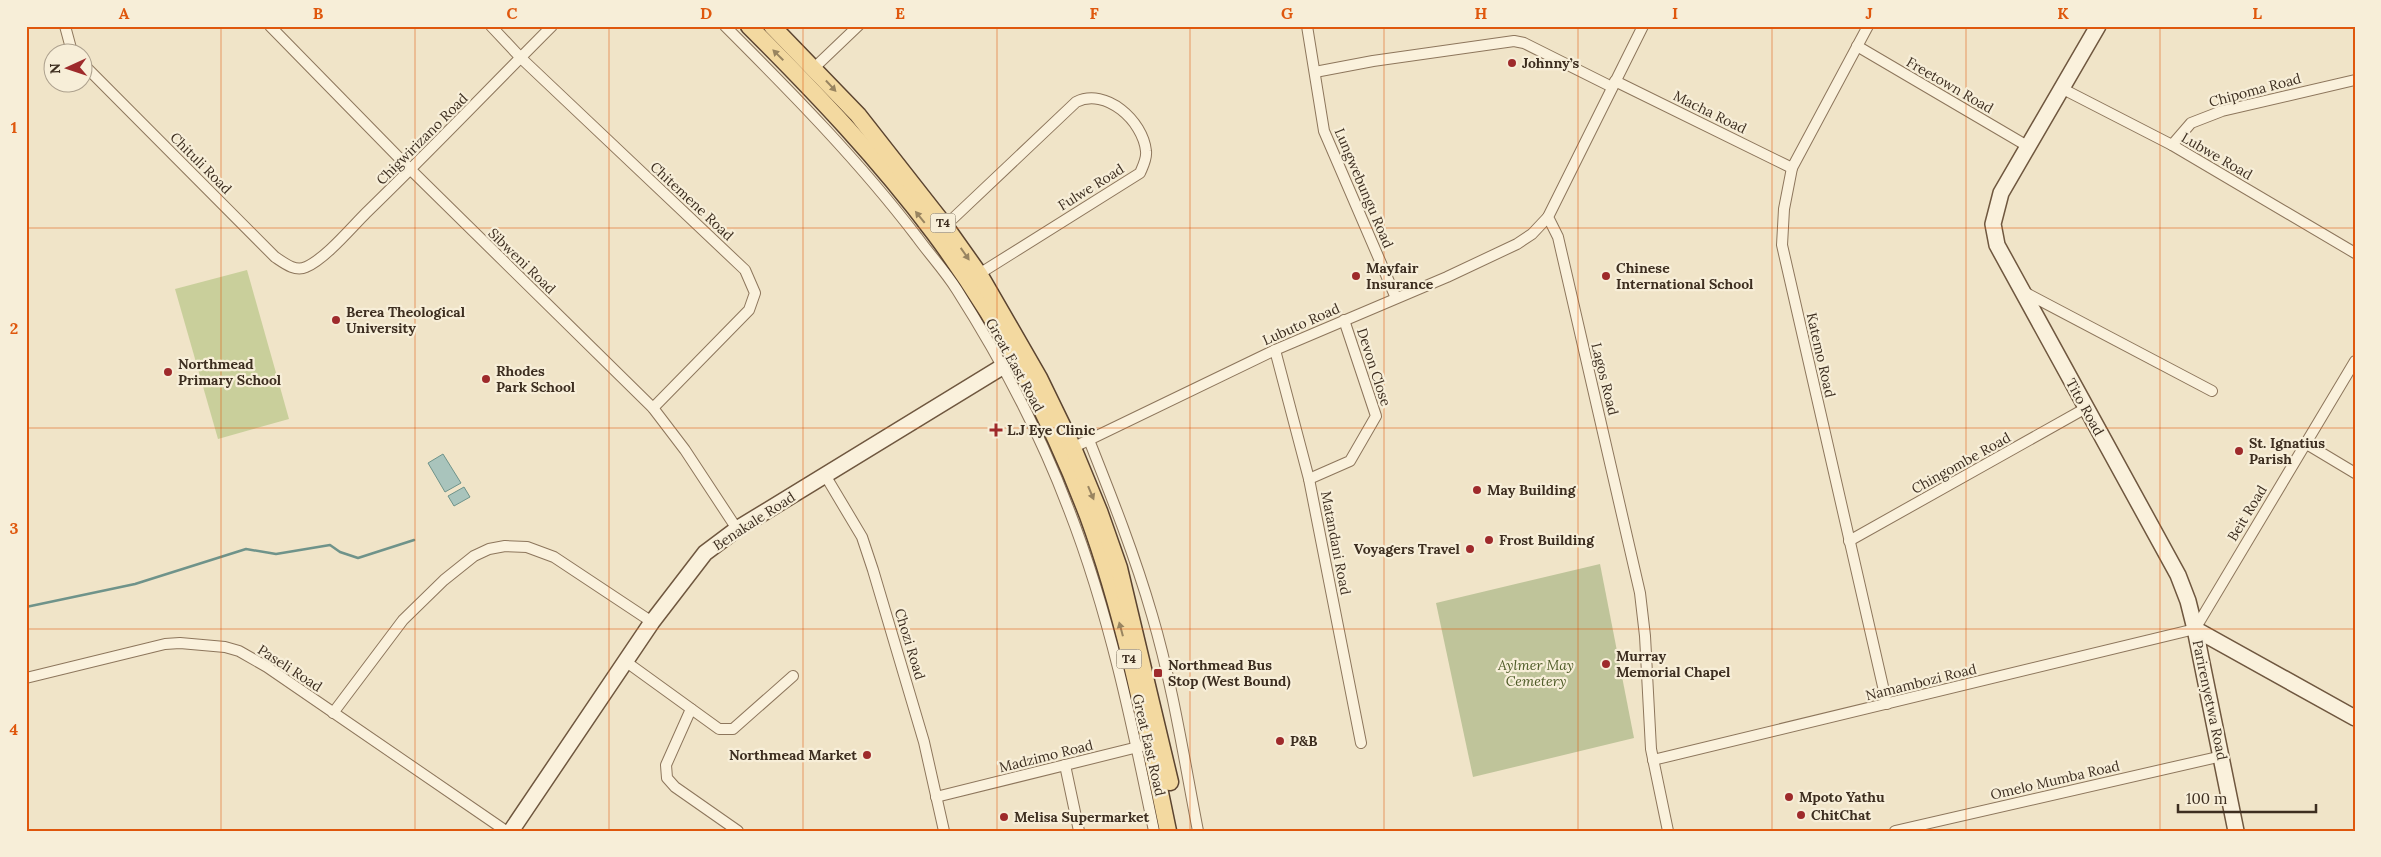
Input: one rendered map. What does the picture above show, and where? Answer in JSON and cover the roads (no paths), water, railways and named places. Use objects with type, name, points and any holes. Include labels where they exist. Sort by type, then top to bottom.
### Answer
[{"type":"main road","name":"Great East Road","points":[[749,26],[851,132],[933,232],[966,278],[1009,363],[1067,450]]},
{"type":"main road","name":"Great East Road","points":[[772,26],[858,115],[945,226],[980,274],[1039,378],[1067,450],[1099,512],[1119,568],[1149,744],[1168,831]]},
{"type":"main road","name":"Tito Road","points":[[2098,26],[2001,193],[1993,224],[1997,245],[2178,575],[2188,600],[2195,629]]},
{"type":"main road","name":"Benakale Road","points":[[511,831],[652,622],[705,553],[737,529],[1009,363]]},
{"type":"main road","points":[[2195,629],[2355,718]]},
{"type":"main road","name":"Parirenyetwa Road","points":[[2195,629],[2236,831]]},
{"type":"main road","name":"Great East Road","points":[[1149,744],[1180,831]]},
{"type":"street","points":[[65,26],[69,42]]},
{"type":"street","name":"Sibweni Road","points":[[270,26],[410,170],[653,408],[685,450],[737,529]]},
{"type":"street","name":"Chitemene Road","points":[[492,26],[521,58],[745,270],[755,293],[749,310],[653,408]]},
{"type":"street","name":"Chigwirizano Road","points":[[307,267],[327,251],[410,170],[552,26]]},
{"type":"street","points":[[725,26],[837,140],[892,205],[956,288],[1009,363],[1070,512],[1112,645],[1149,744],[1154,831]]},
{"type":"street","points":[[814,68],[858,26]]},
{"type":"street","name":"Lungwebungu Road","points":[[1307,26],[1324,131],[1396,298]]},
{"type":"street","points":[[1548,217],[1643,26]]},
{"type":"street","name":"Katemo Road","points":[[1868,26],[1792,168],[1784,209],[1782,246],[1887,704]]},
{"type":"street","name":"Macha Road","points":[[1315,72],[1460,48],[1514,41],[1524,43],[1792,168]]},
{"type":"street","name":"Freetown Road","points":[[1857,46],[2029,146]]},
{"type":"street","name":"Chituli Road","points":[[92,73],[275,257],[290,267],[307,267]]},
{"type":"street","name":"Chipoma Road","points":[[2172,145],[2191,124],[2222,111],[2355,80]]},
{"type":"street","name":"Lubwe Road","points":[[2063,89],[2172,145],[2355,253]]},
{"type":"street","name":"Fulwe Road","points":[[945,226],[1076,102],[1085,98],[1097,97],[1128,116],[1144,141],[1147,152],[1140,173],[980,274]]},
{"type":"street","name":"Lubuto Road","points":[[1067,450],[1275,350],[1447,277],[1517,244],[1532,234],[1548,217]]},
{"type":"street","name":"Lagos Road","points":[[1548,217],[1558,237],[1640,593],[1646,636],[1653,760],[1668,831]]},
{"type":"street","points":[[2021,290],[2212,391]]},
{"type":"street","name":"Devon Close","points":[[1309,479],[1350,461],[1376,416],[1344,320]]},
{"type":"street","name":"Matandani Road","points":[[1275,350],[1309,479],[1361,743]]},
{"type":"street","name":"Beit Road","points":[[2195,629],[2355,361]]},
{"type":"street","name":"Chingombe Road","points":[[1849,541],[2086,408]]},
{"type":"street","points":[[1089,440],[1126,537],[1152,615],[1166,671],[1198,831]]},
{"type":"street","points":[[2305,443],[2355,474]]},
{"type":"street","name":"Chozi Road","points":[[825,475],[859,532],[871,562],[902,661],[944,831]]},
{"type":"street","points":[[333,713],[403,620],[444,580],[474,556],[488,549],[505,546],[527,547],[554,557],[652,622]]},
{"type":"street","name":"Namambozi Road","points":[[1653,760],[2195,629]]},
{"type":"street","name":"Paseli Road","points":[[26,678],[165,644],[202,644],[225,647],[252,658],[506,831]]},
{"type":"street","points":[[625,661],[719,729],[733,729],[793,676]]},
{"type":"street","points":[[691,709],[666,765],[667,778],[675,787],[738,831]]},
{"type":"street","name":"Madzimo Road","points":[[936,796],[1149,744]]},
{"type":"street","name":"Omelo Mumba Road","points":[[1895,831],[2222,756]]},
{"type":"street","points":[[1065,765],[1079,831]]},
{"type":"water","points":[[443,454],[461,483],[445,492],[428,463]]},
{"type":"water","points":[[464,487],[470,497],[454,506],[448,496]]},
{"type":"waterway","points":[[26,607],[135,584],[246,549],[276,554],[330,545],[340,552],[358,558],[414,540]]},
{"type":"place","name":"Johnny’s","points":[[1512,63]]},
{"type":"place","name":"Mayfair Insurance","points":[[1356,276]]},
{"type":"place","name":"Chinese International School","points":[[1606,276]]},
{"type":"place","name":"Berea Theological University","points":[[336,320]]},
{"type":"place","name":"Northmead Primary School","points":[[168,372]]},
{"type":"place","name":"Rhodes Park School","points":[[486,379]]},
{"type":"place","name":"L.J Eye Clinic","points":[[996,430]]},
{"type":"place","name":"St. Ignatius Parish","points":[[2239,451]]},
{"type":"place","name":"May Building","points":[[1477,490]]},
{"type":"place","name":"Frost Building","points":[[1489,540]]},
{"type":"place","name":"Voyagers Travel","points":[[1470,549]]},
{"type":"place","name":"Murray Memorial Chapel","points":[[1606,664]]},
{"type":"place","name":"Northmead Bus Stop (West Bound)","points":[[1158,673]]},
{"type":"place","name":"P&B","points":[[1280,741]]},
{"type":"place","name":"Northmead Market","points":[[867,755]]},
{"type":"place","name":"Mpoto Yathu","points":[[1789,797]]},
{"type":"place","name":"ChitChat","points":[[1801,815]]},
{"type":"place","name":"Melisa Supermarket","points":[[1004,817]]},
{"type":"park label","name":"Aylmer May Cemetery","points":[[1536,674]]}]
